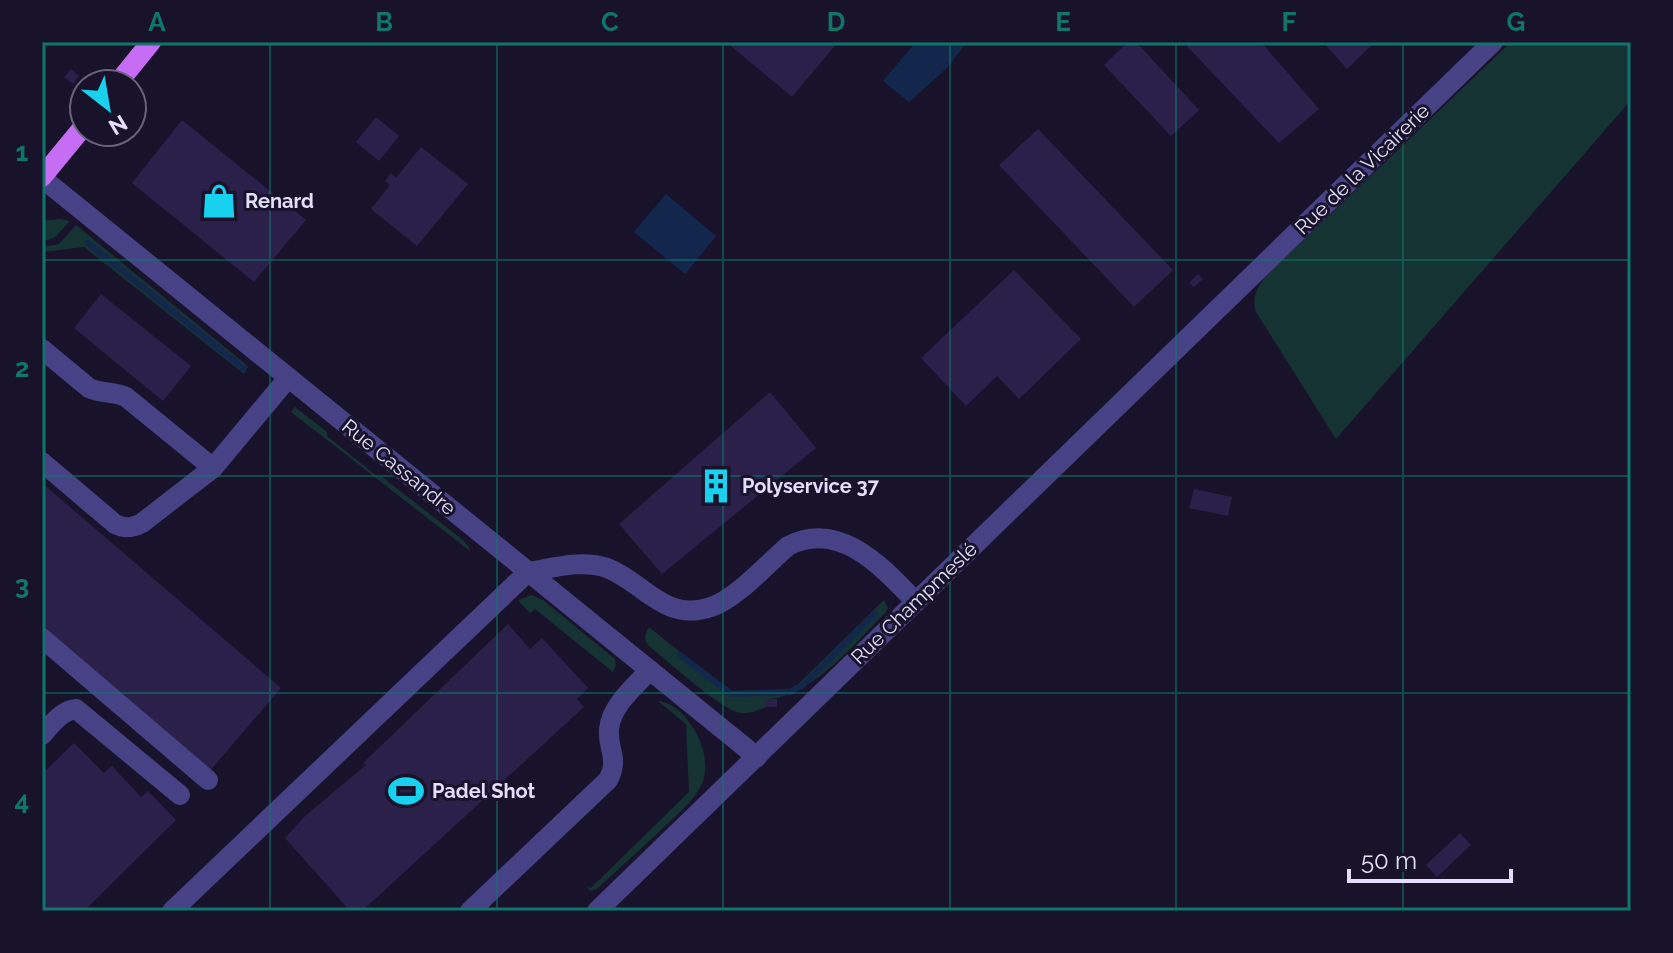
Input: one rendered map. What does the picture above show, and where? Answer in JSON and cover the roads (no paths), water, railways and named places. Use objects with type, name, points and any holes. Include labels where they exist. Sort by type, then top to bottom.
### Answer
[{"type":"main road","points":[[130,68],[151,42]]},
{"type":"main road","points":[[42,178],[68,146]]},
{"type":"street","name":"Rue de la Vicairerie","points":[[1231,295],[1493,42]]},
{"type":"street","name":"Rue Cassandre","points":[[42,178],[757,757]]},
{"type":"street","name":"Rue Champmeslé","points":[[597,911],[1231,295]]},
{"type":"street","points":[[42,349],[89,388],[126,397],[213,468]]},
{"type":"street","points":[[42,462],[115,524],[129,528],[142,523],[213,468],[288,378]]},
{"type":"street","points":[[172,911],[528,572],[592,565],[619,574],[663,605],[679,610],[698,610],[730,597],[788,546],[819,538],[848,544],[862,552],[916,602]]},
{"type":"street","points":[[42,638],[208,780]]},
{"type":"street","points":[[470,911],[608,780],[614,766],[609,725],[624,698],[650,670]]},
{"type":"street","points":[[42,735],[65,712],[76,709],[180,795]]},
{"type":"water","points":[[916,42],[967,42],[947,68],[909,102],[883,81]]},
{"type":"water","points":[[666,194],[716,236],[685,274],[634,232]]},
{"type":"waterway","points":[[88,243],[243,368]]},
{"type":"waterway","points":[[680,655],[731,694],[790,692],[803,685],[875,614]]},
{"type":"place","name":"Renard","points":[[219,201]]},
{"type":"place","name":"Polyservice 37","points":[[716,486]]},
{"type":"place","name":"Padel Shot","points":[[406,791]]}]
